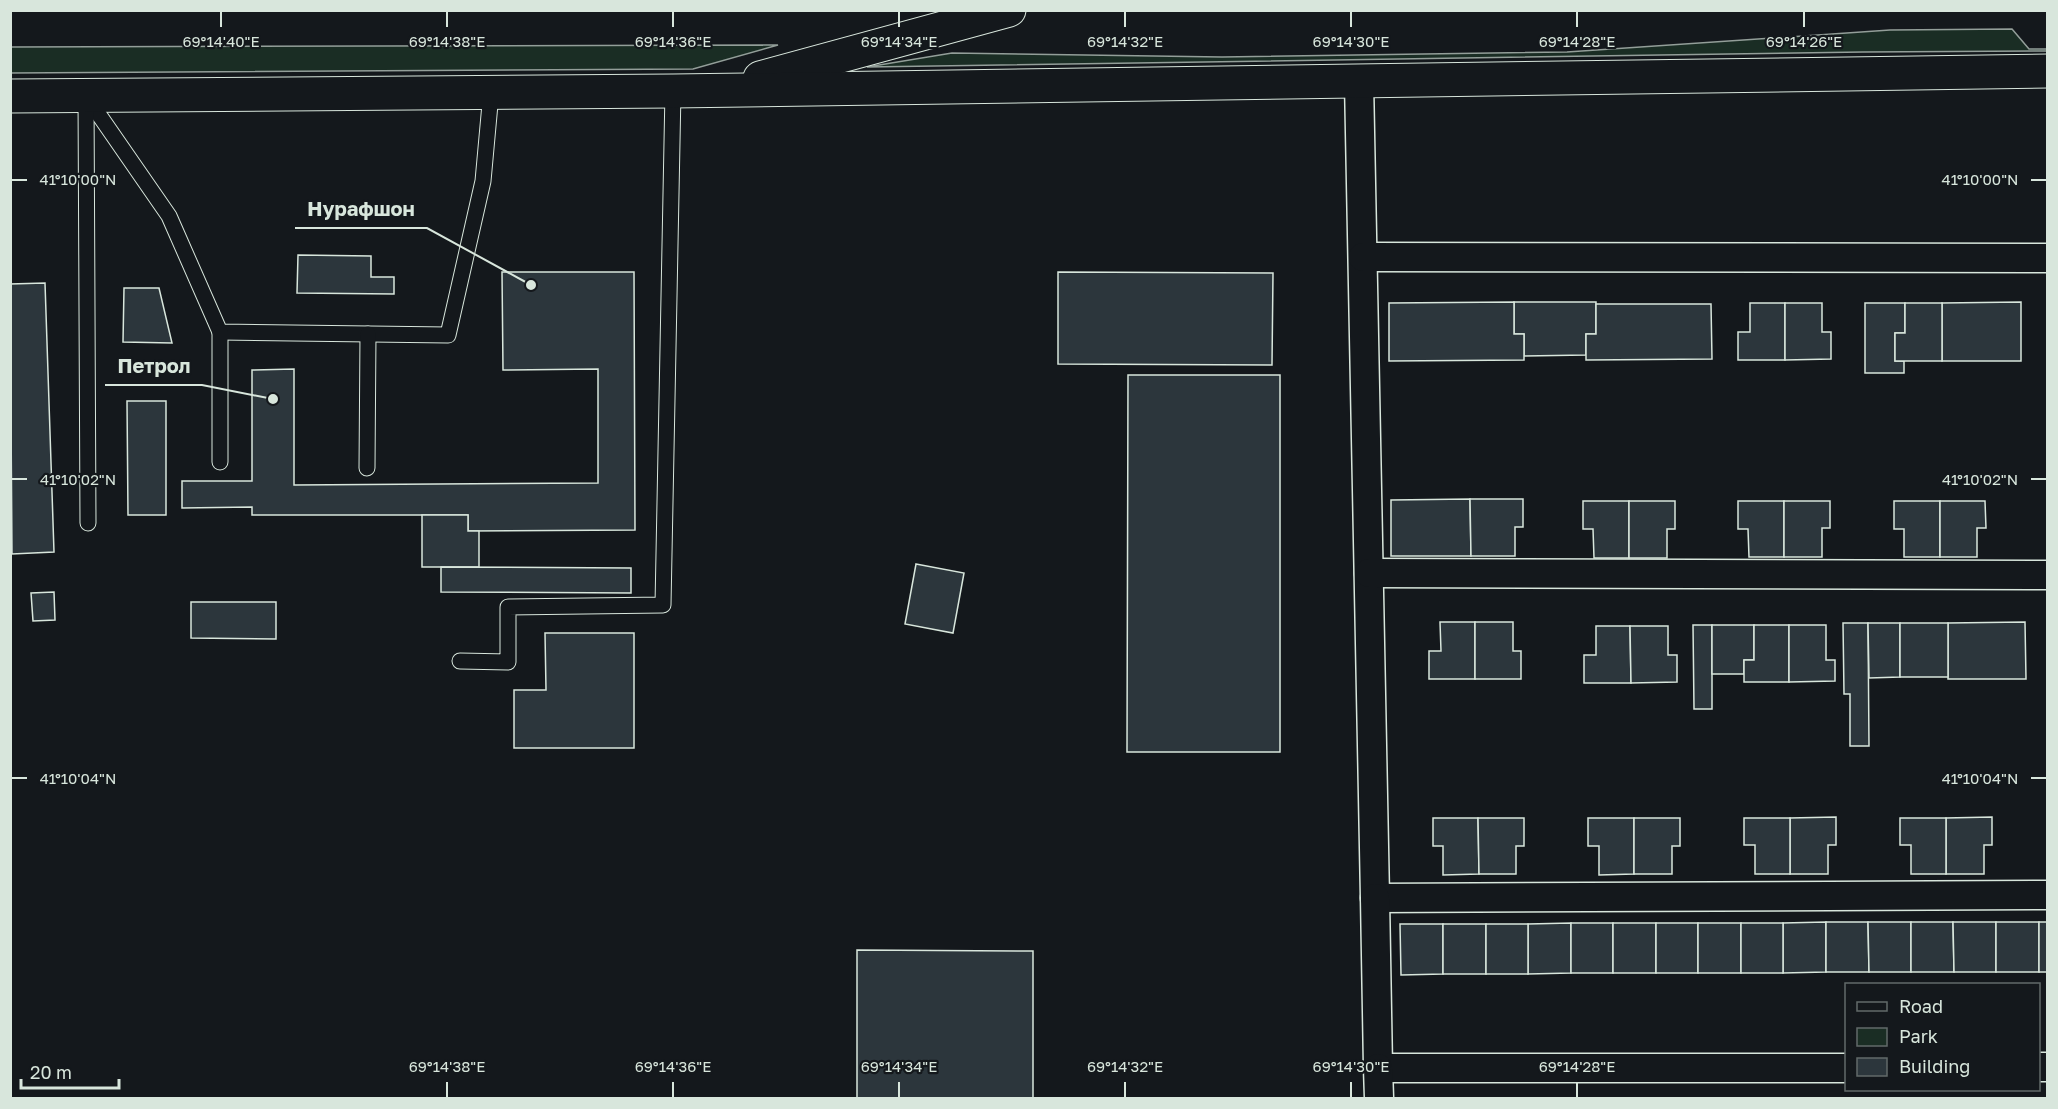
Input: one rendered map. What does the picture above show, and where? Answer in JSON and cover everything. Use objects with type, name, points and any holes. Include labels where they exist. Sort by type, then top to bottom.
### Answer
[{"type":"highway","points":[[712,90],[1009,10]]},
{"type":"highway","points":[[10,96],[673,91],[2048,71]]},
{"type":"street","points":[[1359,81],[1379,1098]]},
{"type":"street","points":[[1363,257],[2048,258]]},
{"type":"street","points":[[1369,573],[2048,575]]},
{"type":"street","points":[[1375,898],[2048,896]]},
{"type":"street","points":[[1378,1068],[1845,1068]]},
{"type":"lane","points":[[460,661],[508,662],[508,607],[663,605],[673,91]]},
{"type":"lane","points":[[220,332],[448,335],[483,182],[491,93]]},
{"type":"lane","points":[[86,96],[169,216],[220,332],[220,462]]},
{"type":"lane","points":[[86,96],[88,523]]},
{"type":"lane","points":[[367,468],[368,334]]},
{"type":"green space","points":[[2012,29],[2029,49],[2047,49],[2047,51],[867,67],[952,53],[1222,57],[1567,52],[1890,30]]},
{"type":"green space","points":[[778,45],[693,69],[10,73],[11,47]]},
{"type":"building","points":[[298,255],[371,256],[371,277],[394,277],[394,294],[297,293]]},
{"type":"building","points":[[502,272],[634,272],[635,530],[468,531],[468,515],[252,515],[252,507],[182,508],[182,481],[252,481],[252,370],[294,369],[294,485],[598,483],[598,369],[503,370]]},
{"type":"building","points":[[1058,272],[1273,273],[1272,365],[1058,364]]},
{"type":"building","points":[[45,283],[54,552],[12,554],[10,284]]},
{"type":"building","points":[[124,288],[159,288],[172,343],[123,342]]},
{"type":"building","points":[[1514,302],[1596,302],[1596,334],[1586,334],[1586,355],[1524,356],[1524,334],[1514,334]]},
{"type":"building","points":[[1514,302],[1514,334],[1524,334],[1524,360],[1389,361],[1389,303]]},
{"type":"building","points":[[2021,302],[2021,361],[1942,361],[1942,303]]},
{"type":"building","points":[[1750,303],[1785,303],[1785,360],[1738,360],[1738,332],[1750,332]]},
{"type":"building","points":[[1785,303],[1822,303],[1822,332],[1831,332],[1831,359],[1785,360]]},
{"type":"building","points":[[1865,303],[1905,303],[1905,333],[1895,333],[1895,361],[1904,361],[1904,373],[1865,373]]},
{"type":"building","points":[[1905,303],[1942,303],[1942,361],[1895,361],[1895,333],[1905,333]]},
{"type":"building","points":[[1596,304],[1711,304],[1712,359],[1586,360],[1586,334],[1596,334]]},
{"type":"building","points":[[1128,375],[1280,375],[1280,752],[1127,752]]},
{"type":"building","points":[[127,401],[166,401],[166,515],[128,515]]},
{"type":"building","points":[[1470,499],[1471,556],[1391,556],[1391,500]]},
{"type":"building","points":[[1470,499],[1523,499],[1523,527],[1515,527],[1515,556],[1471,556]]},
{"type":"building","points":[[1583,501],[1629,501],[1629,558],[1594,558],[1593,529],[1583,529]]},
{"type":"building","points":[[1629,501],[1675,501],[1675,529],[1667,529],[1667,558],[1629,558]]},
{"type":"building","points":[[1738,501],[1784,501],[1784,557],[1749,557],[1748,529],[1738,529]]},
{"type":"building","points":[[1784,501],[1830,501],[1830,528],[1822,528],[1822,557],[1784,557]]},
{"type":"building","points":[[1894,501],[1940,501],[1940,557],[1904,557],[1904,529],[1894,529]]},
{"type":"building","points":[[1940,501],[1985,501],[1986,528],[1977,528],[1977,557],[1940,557]]},
{"type":"building","points":[[422,515],[468,515],[468,531],[479,531],[479,567],[422,567]]},
{"type":"building","points":[[916,564],[964,573],[953,633],[905,624]]},
{"type":"building","points":[[441,567],[631,568],[631,593],[441,592]]},
{"type":"building","points":[[54,592],[55,620],[33,621],[31,593]]},
{"type":"building","points":[[191,602],[276,602],[276,639],[191,638]]},
{"type":"building","points":[[1440,622],[1475,622],[1475,679],[1429,679],[1429,651],[1441,651]]},
{"type":"building","points":[[1475,622],[1513,622],[1513,651],[1521,651],[1521,679],[1475,679]]},
{"type":"building","points":[[2025,622],[2026,679],[1948,679],[1948,623]]},
{"type":"building","points":[[1843,623],[1868,623],[1869,746],[1850,746],[1850,694],[1844,694]]},
{"type":"building","points":[[1868,623],[1900,623],[1900,677],[1869,678]]},
{"type":"building","points":[[1900,623],[1948,623],[1948,677],[1900,677]]},
{"type":"building","points":[[1693,625],[1712,625],[1712,709],[1694,709]]},
{"type":"building","points":[[1712,625],[1754,625],[1754,660],[1744,660],[1744,674],[1712,674]]},
{"type":"building","points":[[1754,625],[1789,625],[1789,682],[1744,682],[1744,660],[1754,660]]},
{"type":"building","points":[[1789,625],[1826,625],[1826,660],[1835,660],[1835,681],[1789,682]]},
{"type":"building","points":[[1596,626],[1630,626],[1631,683],[1584,683],[1584,655],[1596,655]]},
{"type":"building","points":[[1630,626],[1668,626],[1668,655],[1677,655],[1677,682],[1631,683]]},
{"type":"building","points":[[545,633],[634,633],[634,748],[514,748],[514,690],[546,690]]},
{"type":"building","points":[[1836,817],[1836,845],[1828,845],[1828,874],[1790,874],[1790,818]]},
{"type":"building","points":[[1992,817],[1992,845],[1984,845],[1984,874],[1946,874],[1946,818]]},
{"type":"building","points":[[1433,818],[1478,818],[1479,874],[1443,875],[1443,846],[1433,846]]},
{"type":"building","points":[[1478,818],[1524,818],[1524,846],[1516,846],[1516,874],[1479,874]]},
{"type":"building","points":[[1588,818],[1634,818],[1634,874],[1599,875],[1599,846],[1588,846]]},
{"type":"building","points":[[1634,818],[1680,818],[1680,846],[1672,846],[1672,874],[1634,874]]},
{"type":"building","points":[[1744,818],[1790,818],[1790,874],[1755,874],[1755,845],[1744,845]]},
{"type":"building","points":[[1900,818],[1946,818],[1946,874],[1911,874],[1911,845],[1900,845]]},
{"type":"building","points":[[1826,922],[1826,972],[1783,973],[1783,923]]},
{"type":"building","points":[[1826,922],[1868,922],[1869,972],[1826,972]]},
{"type":"building","points":[[1868,922],[1911,922],[1911,972],[1869,972]]},
{"type":"building","points":[[1911,922],[1953,922],[1954,972],[1911,972]]},
{"type":"building","points":[[1953,922],[1996,922],[1996,972],[1954,972]]},
{"type":"building","points":[[1996,922],[2039,922],[2039,972],[1996,972]]},
{"type":"building","points":[[2039,922],[2048,922],[2048,972],[2039,972]]},
{"type":"building","points":[[1571,923],[1571,973],[1528,974],[1528,924]]},
{"type":"building","points":[[1571,923],[1613,923],[1613,973],[1571,973]]},
{"type":"building","points":[[1613,923],[1656,923],[1656,973],[1613,973]]},
{"type":"building","points":[[1656,923],[1698,923],[1698,973],[1656,973]]},
{"type":"building","points":[[1698,923],[1741,923],[1741,973],[1698,973]]},
{"type":"building","points":[[1741,923],[1783,923],[1783,973],[1741,973]]},
{"type":"building","points":[[1400,924],[1443,924],[1443,974],[1401,975]]},
{"type":"building","points":[[1443,924],[1486,924],[1486,974],[1443,974]]},
{"type":"building","points":[[1486,924],[1528,924],[1528,974],[1486,974]]},
{"type":"building","points":[[857,950],[1033,951],[1033,1098],[857,1098]]},
{"type":"place","name":"Нурафшон","points":[[531,285]]},
{"type":"place","name":"Петрол","points":[[273,399]]}]
